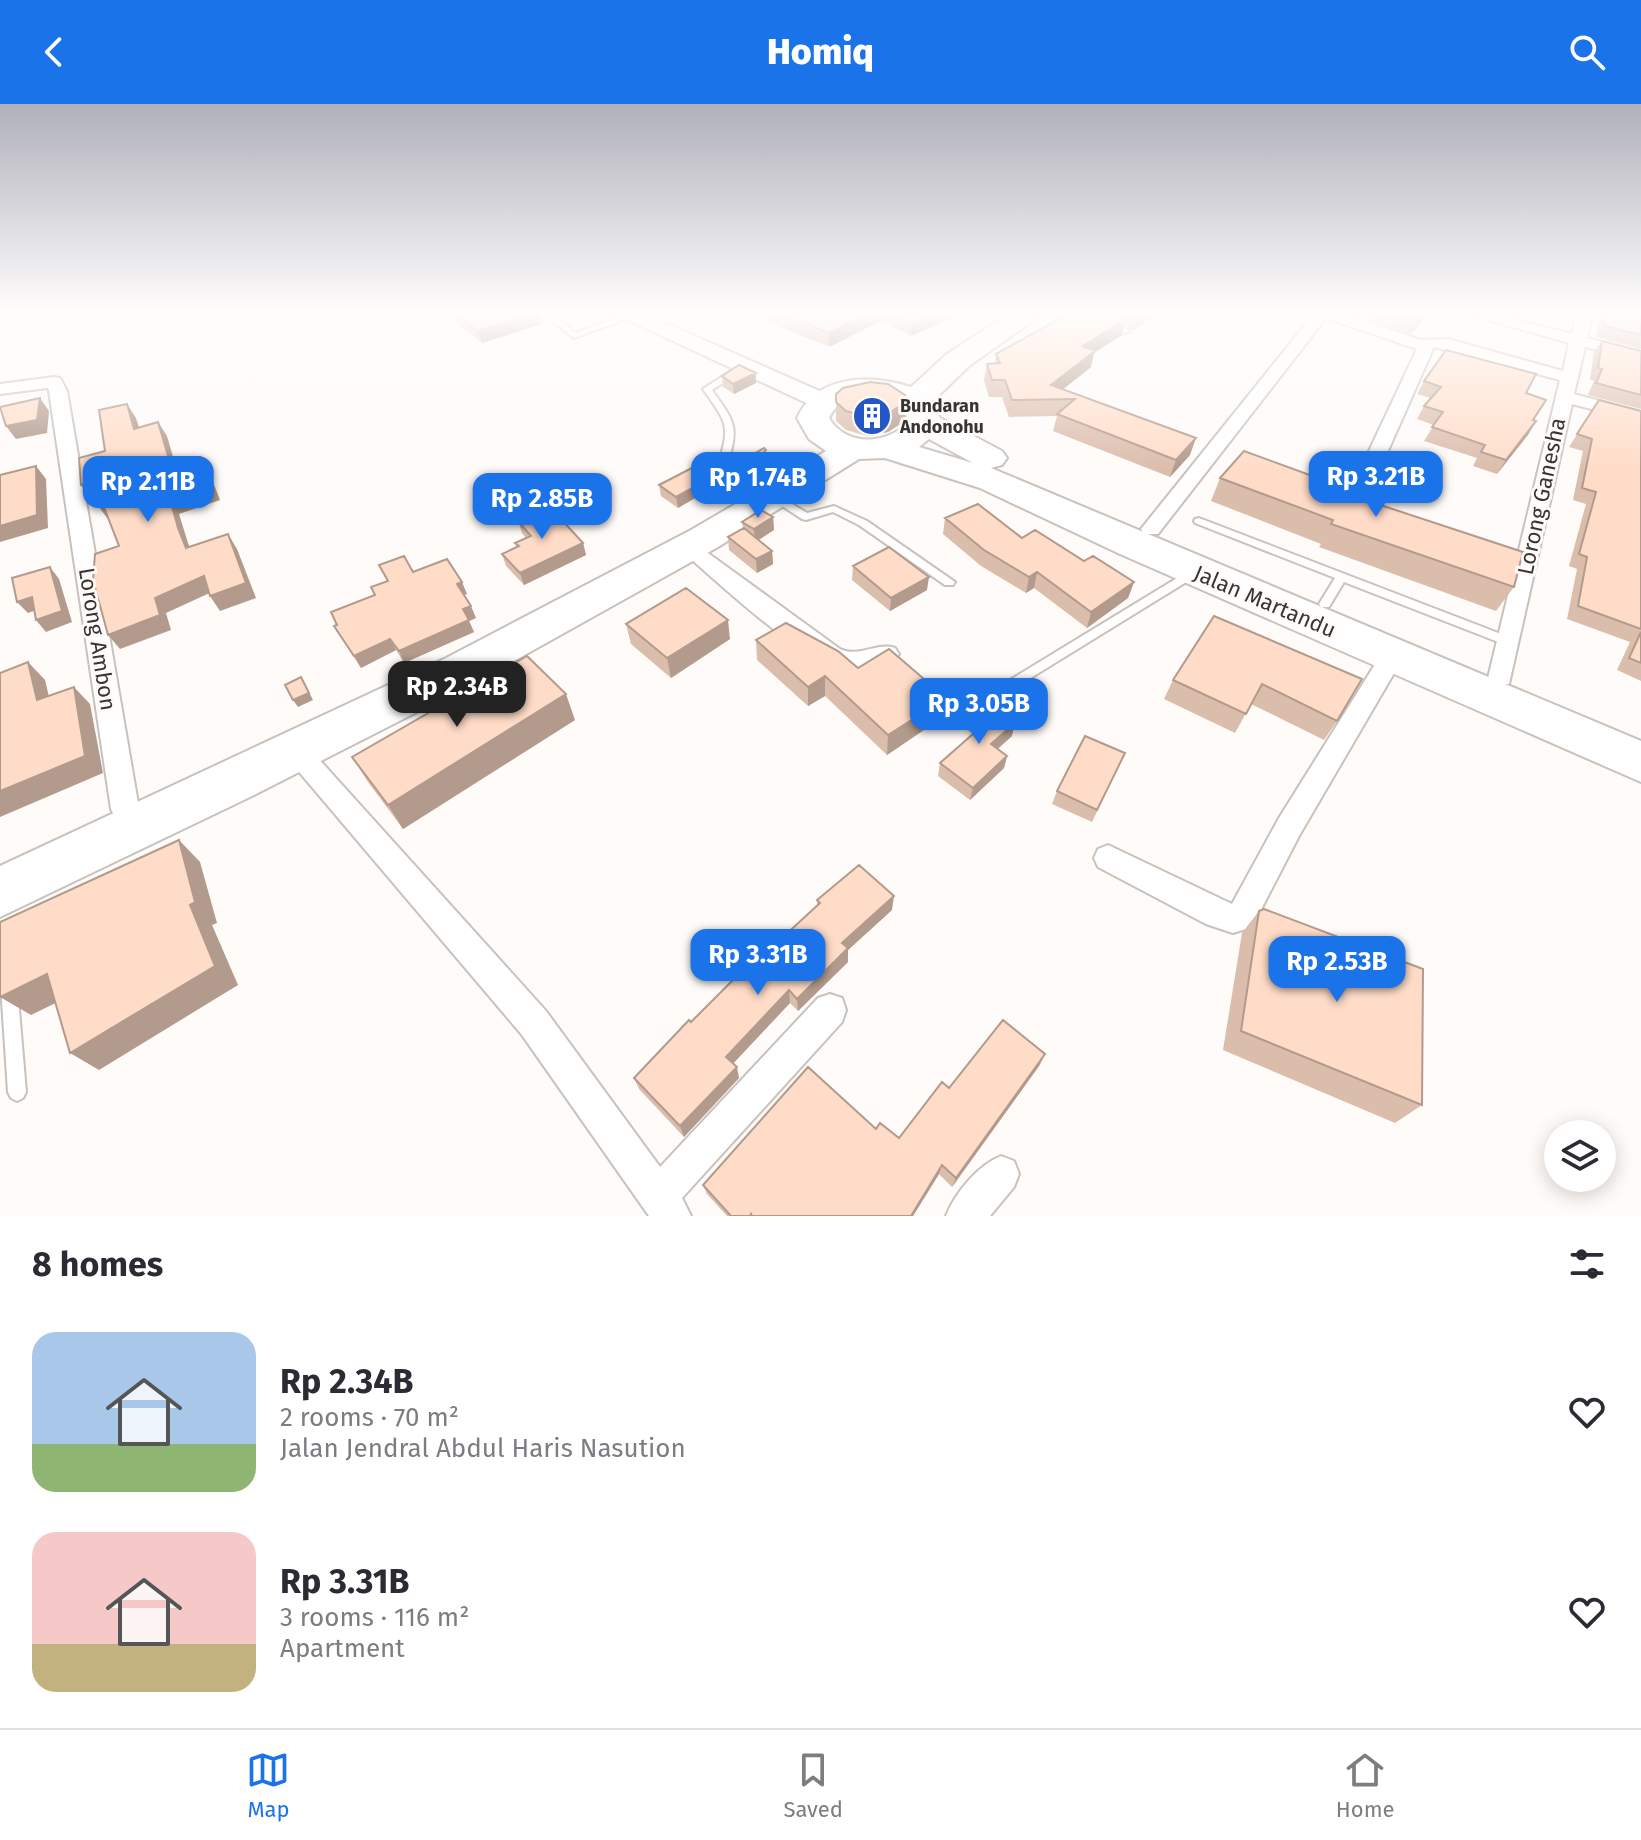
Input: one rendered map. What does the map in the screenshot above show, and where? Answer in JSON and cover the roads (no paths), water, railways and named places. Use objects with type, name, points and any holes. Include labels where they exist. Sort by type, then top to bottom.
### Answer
[{"type":"highway","points":[[1,889],[125,809],[511,635],[690,547],[844,425],[878,389],[914,367]]},
{"type":"highway","points":[[844,425],[919,434],[920,412],[953,367]]},
{"type":"highway","name":"Jalan Martandu","points":[[878,389],[920,412],[984,455],[1151,529],[1333,592],[1505,660],[1641,736]]},
{"type":"highway","name":"Jalan Martandu","points":[[844,425],[993,480],[1195,571],[1641,762]]},
{"type":"highway","points":[[1,889],[298,753],[511,635],[650,551],[763,492]]},
{"type":"street","points":[[746,367],[844,425]]},
{"type":"street","points":[[1151,529],[1280,367]]},
{"type":"street","points":[[1362,487],[1414,367]]},
{"type":"street","points":[[1512,367],[1641,417]]},
{"type":"street","name":"Lorong Ganesha","points":[[1505,660],[1570,367]]},
{"type":"street","points":[[742,368],[844,425]]},
{"type":"street","name":"Lorong Ambon","points":[[0,389],[46,381],[54,382],[58,391],[125,809]]},
{"type":"street","points":[[690,547],[762,605],[841,660],[861,661],[887,654]]},
{"type":"street","points":[[1108,858],[1217,914],[1233,919],[1241,917],[1289,827],[1392,656]]},
{"type":"street","points":[[298,753],[534,1023],[665,1206],[830,1010]]},
{"type":"street","points":[[965,1216],[1001,1174]]},
{"type":"lane","points":[[742,368],[707,389],[730,421],[733,432],[722,469],[806,517],[834,509],[854,518],[949,582]]},
{"type":"lane","points":[[1199,521],[1333,592]]},
{"type":"lane","points":[[973,708],[1195,571]]},
{"type":"lane","points":[[7,968],[17,1092]]},
{"type":"place","name":"Bundaran Andonohu","points":[[872,416]]}]
